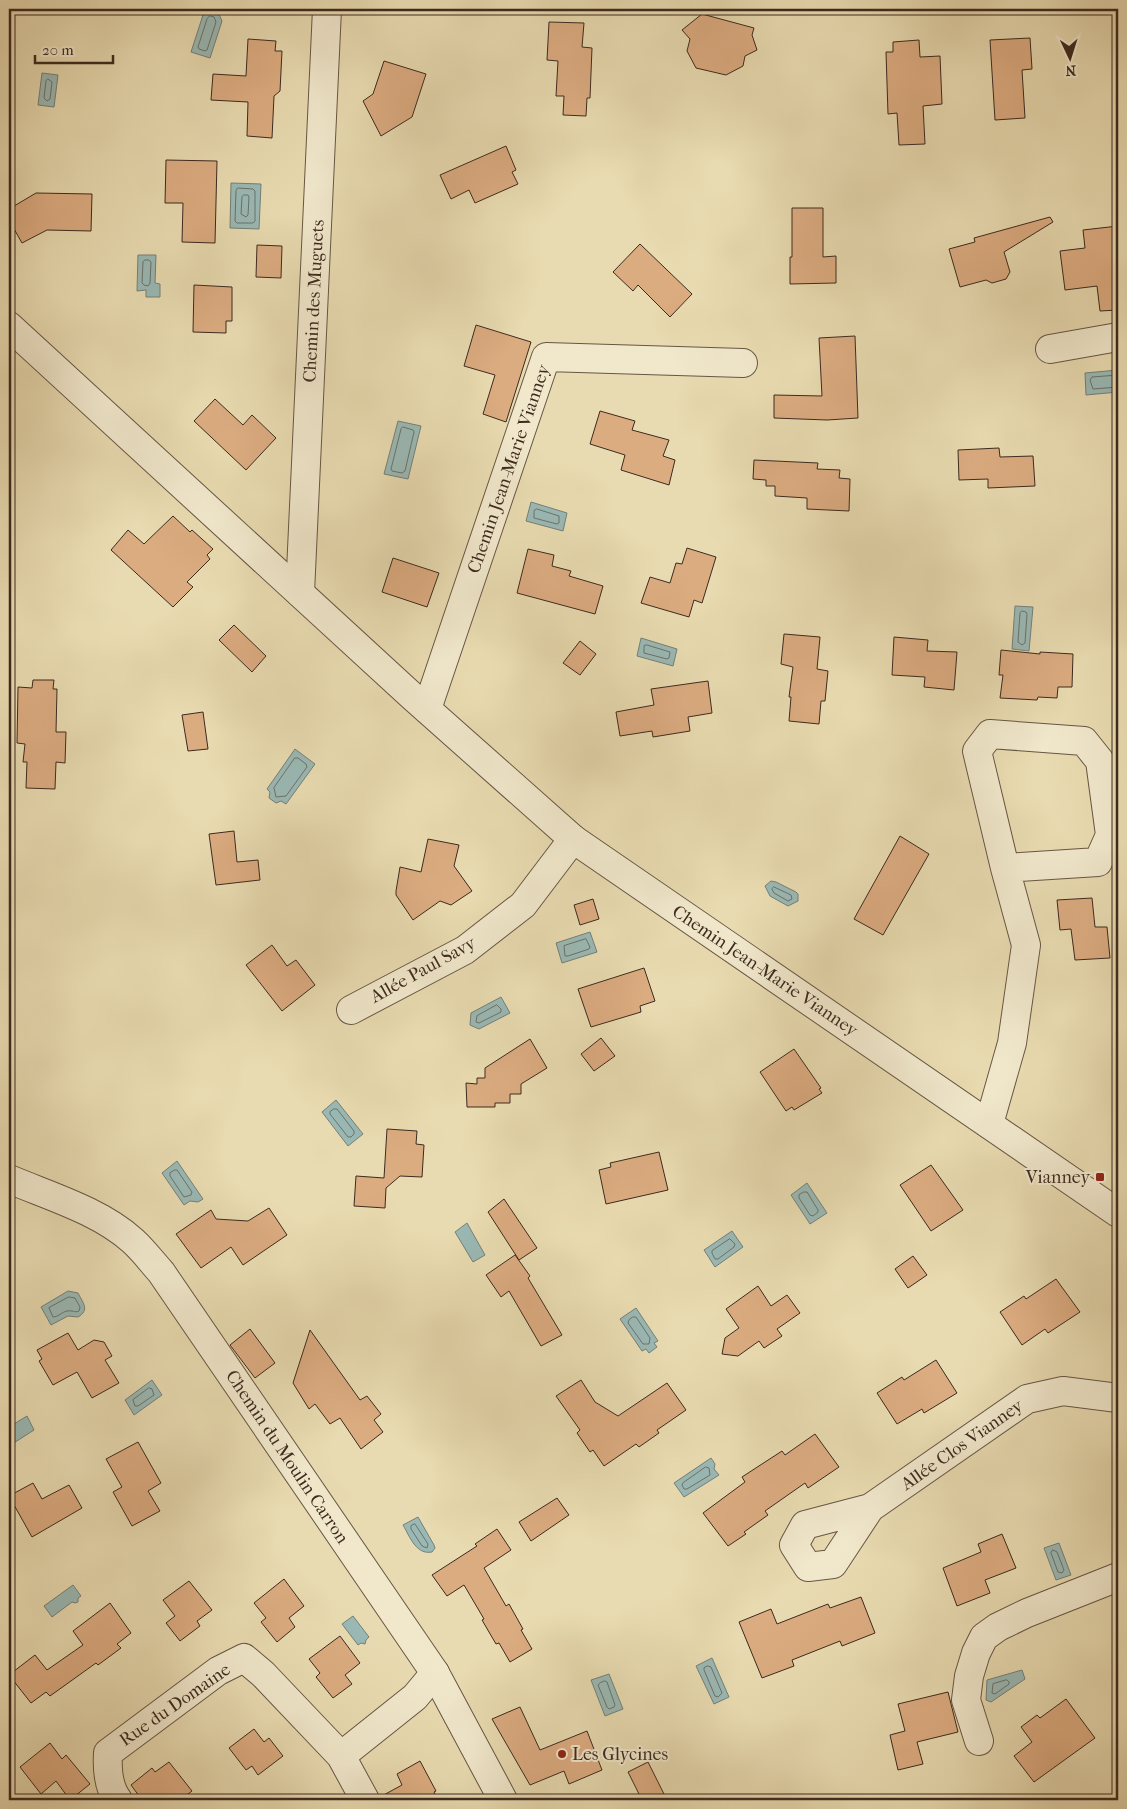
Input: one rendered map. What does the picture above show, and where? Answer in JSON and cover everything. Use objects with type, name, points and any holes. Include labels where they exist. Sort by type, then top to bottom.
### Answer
[{"type":"street","name":"Chemin des Muguets","points":[[300,593],[327,9]]},
{"type":"street","name":"Chemin Jean-Marie Vianney","points":[[9,326],[427,709],[573,839],[1118,1213]]},
{"type":"street","points":[[1050,349],[1118,337]]},
{"type":"street","name":"Chemin Jean-Marie Vianney","points":[[427,709],[546,358],[742,363]]},
{"type":"street","points":[[989,1124],[1012,1043],[1026,945],[1005,868],[977,751],[990,734],[1084,741],[1100,761],[1110,835],[1098,862],[1005,868]]},
{"type":"street","name":"Allée Paul Savy","points":[[351,1010],[473,944],[523,905],[573,839]]},
{"type":"street","name":"Chemin du Moulin Carron","points":[[9,1179],[74,1206],[102,1220],[133,1240],[161,1272],[434,1674],[503,1800]]},
{"type":"street","name":"Allée Clos Vianney","points":[[870,1508],[1027,1399],[1063,1392],[1118,1398]]},
{"type":"street","points":[[979,1741],[966,1700],[969,1676],[976,1653],[984,1637],[998,1627],[1027,1613],[1118,1577]]},
{"type":"street","name":"Rue du Domaine","points":[[118,1800],[108,1773],[108,1753],[218,1671],[244,1658],[264,1674],[341,1756],[365,1800]]},
{"type":"street","points":[[341,1756],[415,1697],[434,1674]]},
{"type":"water","points":[[210,10],[218,12],[222,21],[210,58],[191,52],[203,15]]},
{"type":"water","points":[[42,73],[58,75],[54,107],[38,105]]},
{"type":"water","points":[[231,183],[261,184],[259,229],[230,228]]},
{"type":"water","points":[[138,255],[156,255],[155,283],[160,284],[160,297],[146,297],[146,290],[137,291]]},
{"type":"water","points":[[1118,370],[1118,392],[1086,395],[1085,373]]},
{"type":"water","points":[[398,421],[421,426],[408,479],[384,474]]},
{"type":"water","points":[[531,502],[567,513],[563,531],[526,521]]},
{"type":"water","points":[[1015,606],[1033,607],[1029,651],[1012,649]]},
{"type":"water","points":[[641,638],[677,649],[673,666],[637,656]]},
{"type":"water","points":[[295,749],[315,764],[286,804],[281,801],[276,803],[269,798],[270,792],[267,789]]},
{"type":"water","points":[[771,881],[796,892],[798,894],[798,901],[788,906],[770,896],[765,886]]},
{"type":"water","points":[[590,932],[597,952],[562,963],[556,943]]},
{"type":"water","points":[[501,997],[510,1013],[479,1029],[470,1025],[471,1013]]},
{"type":"water","points":[[336,1100],[363,1134],[348,1146],[322,1112]]},
{"type":"water","points":[[177,1161],[203,1199],[198,1202],[190,1201],[184,1205],[162,1173]]},
{"type":"water","points":[[807,1183],[827,1213],[810,1224],[791,1195]]},
{"type":"water","points":[[467,1223],[485,1255],[473,1262],[455,1232]]},
{"type":"water","points":[[732,1231],[743,1247],[715,1267],[704,1250]]},
{"type":"water","points":[[68,1291],[78,1293],[85,1309],[84,1312],[78,1317],[68,1316],[51,1325],[41,1307]]},
{"type":"water","points":[[636,1308],[658,1341],[654,1343],[657,1347],[649,1353],[646,1349],[642,1351],[620,1319]]},
{"type":"water","points":[[152,1380],[162,1395],[134,1415],[125,1400]]},
{"type":"water","points":[[27,1416],[34,1430],[9,1446],[9,1427]]},
{"type":"water","points":[[711,1458],[715,1464],[714,1469],[719,1475],[684,1497],[674,1483]]},
{"type":"water","points":[[418,1517],[434,1545],[435,1548],[432,1552],[422,1551],[418,1548],[403,1525]]},
{"type":"water","points":[[1059,1543],[1071,1575],[1056,1580],[1044,1548]]},
{"type":"water","points":[[73,1585],[81,1596],[78,1598],[78,1602],[72,1602],[52,1617],[44,1606]]},
{"type":"water","points":[[353,1616],[369,1637],[365,1644],[361,1643],[358,1645],[342,1624]]},
{"type":"water","points":[[712,1658],[729,1697],[714,1704],[696,1666]]},
{"type":"water","points":[[1022,1670],[1025,1679],[991,1702],[986,1700],[987,1680]]},
{"type":"water","points":[[609,1674],[623,1709],[605,1716],[591,1680]]},
{"type":"building","points":[[702,14],[754,28],[752,35],[757,50],[745,56],[743,66],[726,75],[696,68],[687,51],[690,39],[682,30]]},
{"type":"building","points":[[549,22],[584,23],[582,47],[592,48],[590,98],[587,98],[586,116],[563,115],[564,96],[556,96],[558,61],[547,60]]},
{"type":"building","points":[[1030,38],[1032,69],[1022,70],[1025,118],[995,120],[990,40]]},
{"type":"building","points":[[248,39],[276,41],[275,51],[282,51],[280,91],[274,96],[272,138],[247,136],[248,102],[211,100],[213,74],[246,76]]},
{"type":"building","points":[[919,40],[920,57],[940,56],[942,104],[923,106],[925,144],[899,145],[897,113],[888,114],[886,52],[893,52],[893,42]]},
{"type":"building","points":[[384,61],[426,74],[412,117],[381,136],[363,101],[373,94]]},
{"type":"building","points":[[506,146],[516,170],[512,172],[518,184],[475,203],[469,190],[451,199],[440,175]]},
{"type":"building","points":[[166,160],[217,161],[215,243],[182,242],[183,203],[165,203]]},
{"type":"building","points":[[36,193],[92,194],[91,231],[47,230],[22,243],[9,220],[9,209]]},
{"type":"building","points":[[792,208],[823,208],[823,257],[836,256],[836,283],[790,284]]},
{"type":"building","points":[[1050,217],[1053,222],[1004,252],[1010,272],[1006,279],[992,283],[986,280],[960,287],[949,249],[975,242],[974,238]]},
{"type":"building","points":[[1118,226],[1118,310],[1100,311],[1097,286],[1065,290],[1060,251],[1085,248],[1083,230]]},
{"type":"building","points":[[640,244],[692,294],[670,317],[638,285],[633,291],[613,272]]},
{"type":"building","points":[[257,245],[282,246],[281,278],[256,277]]},
{"type":"building","points":[[194,285],[232,287],[232,321],[226,321],[226,333],[193,332]]},
{"type":"building","points":[[476,325],[531,342],[506,422],[483,414],[495,375],[464,366]]},
{"type":"building","points":[[855,336],[858,418],[827,420],[774,418],[774,395],[822,396],[819,338]]},
{"type":"building","points":[[215,399],[243,425],[252,415],[276,438],[246,470],[194,421]]},
{"type":"building","points":[[600,411],[635,421],[632,430],[669,440],[663,456],[675,460],[669,485],[621,470],[625,455],[590,444]]},
{"type":"building","points":[[999,448],[1000,457],[1033,456],[1035,486],[988,488],[988,479],[959,480],[958,450]]},
{"type":"building","points":[[754,460],[818,463],[817,469],[840,470],[839,478],[850,479],[849,511],[807,509],[807,498],[775,496],[775,486],[766,486],[766,480],[753,479]]},
{"type":"building","points":[[173,516],[190,532],[192,530],[213,549],[207,555],[210,559],[187,582],[193,587],[173,607],[111,550],[128,530],[144,544]]},
{"type":"building","points":[[687,548],[716,557],[702,603],[694,600],[689,617],[641,603],[650,577],[670,583],[676,563],[682,564]]},
{"type":"building","points":[[528,549],[554,555],[552,566],[571,571],[569,576],[603,586],[595,614],[517,593]]},
{"type":"building","points":[[393,558],[439,573],[427,607],[382,592]]},
{"type":"building","points":[[234,625],[266,656],[252,672],[219,640]]},
{"type":"building","points":[[784,634],[820,637],[817,669],[828,671],[825,701],[821,701],[819,724],[789,721],[791,697],[789,697],[793,667],[781,664]]},
{"type":"building","points":[[894,637],[928,640],[927,651],[957,652],[954,690],[924,687],[925,677],[892,675]]},
{"type":"building","points":[[580,641],[596,654],[580,675],[563,663]]},
{"type":"building","points":[[1001,650],[1040,654],[1040,652],[1073,654],[1072,687],[1058,687],[1057,698],[1038,697],[1037,700],[1000,698],[1003,675],[999,675]]},
{"type":"building","points":[[33,680],[54,680],[53,689],[57,689],[56,732],[66,732],[65,763],[56,762],[55,789],[26,788],[27,762],[23,762],[25,744],[17,743],[18,687],[32,688]]},
{"type":"building","points":[[708,681],[712,713],[688,717],[690,731],[653,737],[652,731],[620,736],[616,712],[654,705],[651,689]]},
{"type":"building","points":[[203,712],[208,749],[188,751],[182,715]]},
{"type":"building","points":[[234,831],[237,862],[258,860],[260,880],[216,885],[209,834]]},
{"type":"building","points":[[900,836],[929,854],[883,935],[854,919]]},
{"type":"building","points":[[428,839],[459,845],[454,866],[472,891],[451,905],[440,901],[413,920],[396,895],[400,867],[421,872]]},
{"type":"building","points":[[1092,898],[1095,927],[1107,927],[1110,958],[1075,960],[1071,929],[1060,930],[1057,900]]},
{"type":"building","points":[[593,899],[599,919],[580,925],[574,905]]},
{"type":"building","points":[[272,945],[287,966],[296,960],[315,985],[282,1011],[246,965]]},
{"type":"building","points":[[644,968],[655,1001],[640,1006],[641,1012],[591,1027],[578,989]]},
{"type":"building","points":[[601,1038],[615,1056],[594,1071],[581,1054]]},
{"type":"building","points":[[530,1039],[547,1068],[521,1084],[521,1094],[510,1094],[510,1103],[495,1103],[495,1107],[467,1107],[466,1083],[477,1084],[477,1078],[485,1078],[485,1068]]},
{"type":"building","points":[[794,1049],[821,1088],[819,1089],[822,1093],[794,1110],[792,1107],[786,1111],[760,1072]]},
{"type":"building","points":[[387,1129],[417,1131],[416,1144],[424,1145],[422,1177],[400,1176],[386,1188],[385,1208],[354,1206],[356,1176],[384,1178]]},
{"type":"building","points":[[659,1152],[668,1190],[606,1204],[599,1170],[611,1167],[610,1163]]},
{"type":"building","points":[[931,1165],[963,1210],[931,1231],[900,1185]]},
{"type":"building","points":[[504,1199],[537,1248],[519,1260],[488,1212]]},
{"type":"building","points":[[269,1208],[287,1235],[243,1265],[231,1247],[201,1268],[176,1234],[211,1210],[216,1219],[248,1221]]},
{"type":"building","points":[[515,1255],[530,1276],[528,1278],[562,1335],[541,1346],[509,1291],[501,1297],[486,1275]]},
{"type":"building","points":[[913,1256],[927,1275],[908,1288],[895,1269]]},
{"type":"building","points":[[1056,1279],[1080,1312],[1048,1333],[1045,1329],[1022,1345],[1000,1312],[1024,1296],[1026,1299]]},
{"type":"building","points":[[758,1286],[771,1306],[787,1295],[800,1313],[777,1329],[782,1336],[764,1348],[759,1341],[738,1356],[722,1354],[725,1338],[739,1328],[726,1309]]},
{"type":"building","points":[[250,1329],[275,1363],[255,1378],[230,1345]]},
{"type":"building","points":[[310,1330],[360,1400],[367,1396],[381,1414],[374,1420],[383,1432],[361,1449],[340,1418],[330,1424],[315,1404],[309,1409],[293,1383]]},
{"type":"building","points":[[68,1333],[78,1350],[94,1340],[104,1342],[112,1356],[105,1360],[119,1383],[92,1398],[77,1372],[53,1385],[39,1361],[42,1359],[37,1350]]},
{"type":"building","points":[[936,1360],[957,1393],[924,1413],[922,1409],[897,1424],[877,1393],[902,1377],[904,1380]]},
{"type":"building","points":[[581,1380],[595,1402],[618,1416],[667,1383],[686,1410],[657,1430],[659,1433],[639,1447],[636,1444],[604,1466],[593,1450],[590,1452],[577,1433],[580,1430],[556,1396]]},
{"type":"building","points":[[815,1434],[839,1467],[808,1488],[805,1483],[765,1511],[768,1515],[744,1532],[746,1534],[728,1546],[703,1513],[745,1482],[742,1477],[782,1451],[785,1455]]},
{"type":"building","points":[[138,1442],[161,1483],[148,1491],[160,1511],[132,1526],[113,1492],[122,1487],[106,1459]]},
{"type":"building","points":[[33,1483],[42,1499],[69,1485],[82,1508],[32,1537],[9,1496]]},
{"type":"building","points":[[557,1498],[569,1515],[531,1541],[519,1522]]},
{"type":"building","points":[[497,1529],[511,1550],[484,1568],[506,1606],[509,1604],[532,1649],[510,1662],[499,1643],[496,1644],[464,1585],[447,1596],[432,1575],[477,1546],[475,1544]]},
{"type":"building","points":[[1002,1534],[1016,1568],[985,1580],[990,1593],[957,1606],[943,1568],[981,1552],[978,1544]]},
{"type":"building","points":[[284,1579],[304,1606],[289,1618],[295,1627],[277,1642],[261,1622],[266,1618],[254,1603]]},
{"type":"building","points":[[189,1581],[212,1610],[197,1621],[200,1626],[180,1641],[166,1623],[175,1616],[163,1600]]},
{"type":"building","points":[[861,1597],[875,1633],[842,1646],[840,1641],[792,1660],[794,1666],[762,1678],[739,1622],[771,1609],[777,1624],[828,1604],[830,1608]]},
{"type":"building","points":[[110,1603],[131,1633],[117,1644],[121,1648],[98,1665],[96,1663],[50,1696],[46,1692],[31,1703],[9,1675],[35,1655],[47,1670],[83,1645],[73,1631]]},
{"type":"building","points":[[340,1636],[360,1663],[345,1675],[352,1684],[333,1698],[316,1677],[320,1673],[309,1659]]},
{"type":"building","points":[[948,1692],[958,1732],[917,1742],[923,1764],[898,1770],[890,1735],[905,1731],[898,1704]]},
{"type":"building","points":[[1066,1699],[1095,1738],[1034,1782],[1014,1756],[1032,1742],[1021,1727],[1037,1715],[1040,1718]]},
{"type":"building","name":"Les Glycines","points":[[520,1707],[540,1750],[587,1731],[602,1770],[569,1784],[564,1771],[530,1785],[492,1719]]},
{"type":"building","points":[[254,1729],[264,1742],[269,1738],[283,1756],[258,1775],[252,1766],[246,1770],[229,1748]]},
{"type":"building","points":[[50,1743],[62,1759],[66,1755],[90,1784],[70,1800],[56,1781],[41,1794],[20,1767]]},
{"type":"building","points":[[420,1761],[436,1791],[434,1792],[438,1800],[381,1800],[380,1797],[402,1785],[397,1774]]},
{"type":"building","points":[[169,1762],[192,1791],[180,1800],[142,1800],[131,1785],[152,1768],[155,1772]]},
{"type":"building","points":[[648,1762],[667,1800],[642,1800],[628,1772]]},
{"type":"place","name":"Vianney","points":[[1100,1177]]},
{"type":"place","name":"Les Glycines","points":[[562,1754]]}]
